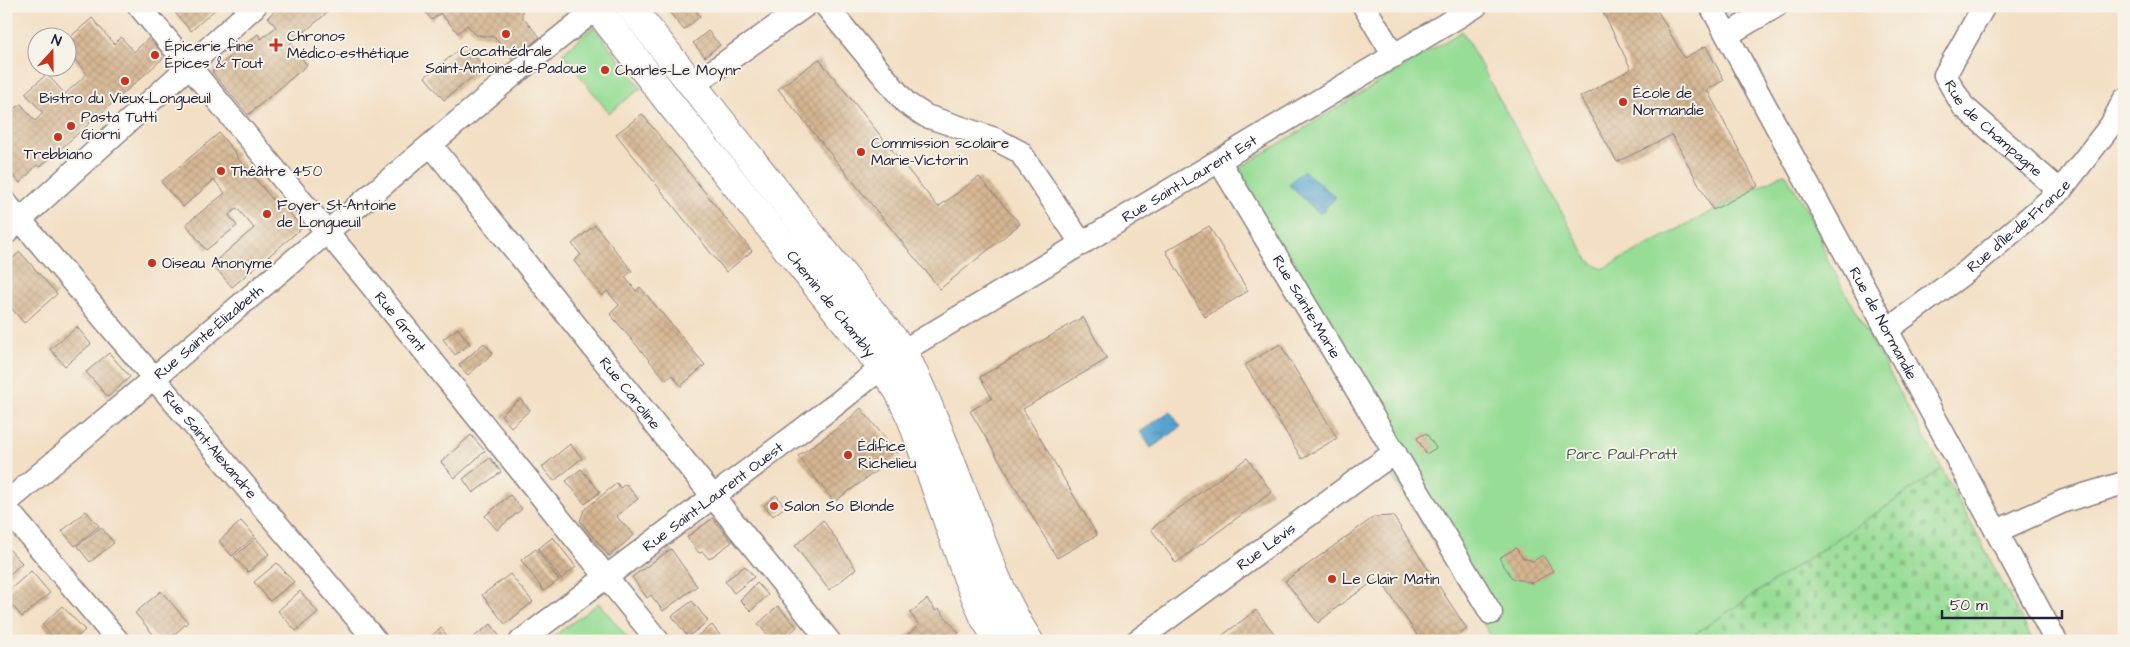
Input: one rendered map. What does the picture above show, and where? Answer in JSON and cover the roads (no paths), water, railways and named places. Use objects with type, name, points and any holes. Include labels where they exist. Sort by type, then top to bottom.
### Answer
[{"type":"main road","name":"Chemin de Chambly","points":[[630,6],[903,351],[923,389],[994,573],[1009,638]]},
{"type":"main road","name":"Chemin de Chambly","points":[[596,7],[898,390],[912,420],[968,579],[985,619],[1009,638]]},
{"type":"street","name":"Rue Grant","points":[[139,6],[328,232],[658,641]]},
{"type":"street","points":[[13,226],[255,6]]},
{"type":"street","points":[[693,85],[805,6]]},
{"type":"street","points":[[826,6],[906,103],[926,116],[995,139],[1020,152],[1082,244]]},
{"type":"street","points":[[1364,6],[1394,56]]},
{"type":"street","name":"Rue Saint-Laurent Est","points":[[903,351],[1476,6]]},
{"type":"street","name":"Rue de Normandie","points":[[1711,6],[2056,641]]},
{"type":"street","points":[[1727,35],[1776,6]]},
{"type":"street","name":"Rue de Champagne","points":[[1984,6],[1945,75],[1963,106],[2060,191]]},
{"type":"street","name":"Rue Sainte-Élizabeth","points":[[6,503],[596,7]]},
{"type":"street","name":"Rue d'Île-de-France","points":[[1888,330],[1967,271],[2060,191],[2111,125],[2124,100]]},
{"type":"street","name":"Rue Caroline","points":[[430,145],[829,641]]},
{"type":"street","name":"Rue Sainte-Marie","points":[[1218,161],[1492,613]]},
{"type":"street","name":"Rue Saint-Alexandre","points":[[6,203],[13,226],[155,378],[376,641]]},
{"type":"street","name":"Rue Saint-Laurent Ouest","points":[[521,641],[903,351]]},
{"type":"street","name":"Rue Lévis","points":[[1137,641],[1395,452]]},
{"type":"street","points":[[1997,531],[2064,501],[2124,483]]},
{"type":"street","points":[[6,508],[118,641]]},
{"type":"water","points":[[1303,170],[1336,197],[1320,214],[1289,185]]},
{"type":"water","points":[[1170,411],[1181,427],[1151,448],[1140,432]]},
{"type":"place","name":"Cocathédrale Saint-Antoine-de-Padoue","points":[[506,34]]},
{"type":"place","name":"Chronos Médico-esthétique","points":[[276,45]]},
{"type":"place","name":"Épicerie fine Épices & Tout","points":[[155,55]]},
{"type":"place","name":"Charles-Le Moynr","points":[[605,70]]},
{"type":"place","name":"Bistro du Vieux-Longueuil","points":[[125,81]]},
{"type":"place","name":"École de Normandie","points":[[1623,102]]},
{"type":"place","name":"Pasta Tutti Giorni","points":[[71,126]]},
{"type":"place","name":"Trebbiano","points":[[58,137]]},
{"type":"place","name":"Commission scolaire Marie-Victorin","points":[[861,152]]},
{"type":"place","name":"Théâtre 450","points":[[221,171]]},
{"type":"place","name":"Foyer St-Antoine de Longueuil","points":[[267,214]]},
{"type":"place","name":"Oiseau Anonyme","points":[[152,263]]},
{"type":"place","name":"Édifice Richelieu","points":[[848,455]]},
{"type":"place","name":"Salon So Blonde","points":[[774,506]]},
{"type":"place","name":"Le Clair Matin","points":[[1332,579]]},
{"type":"park label","name":"Parc Paul-Pratt","points":[[1622,454]]}]
